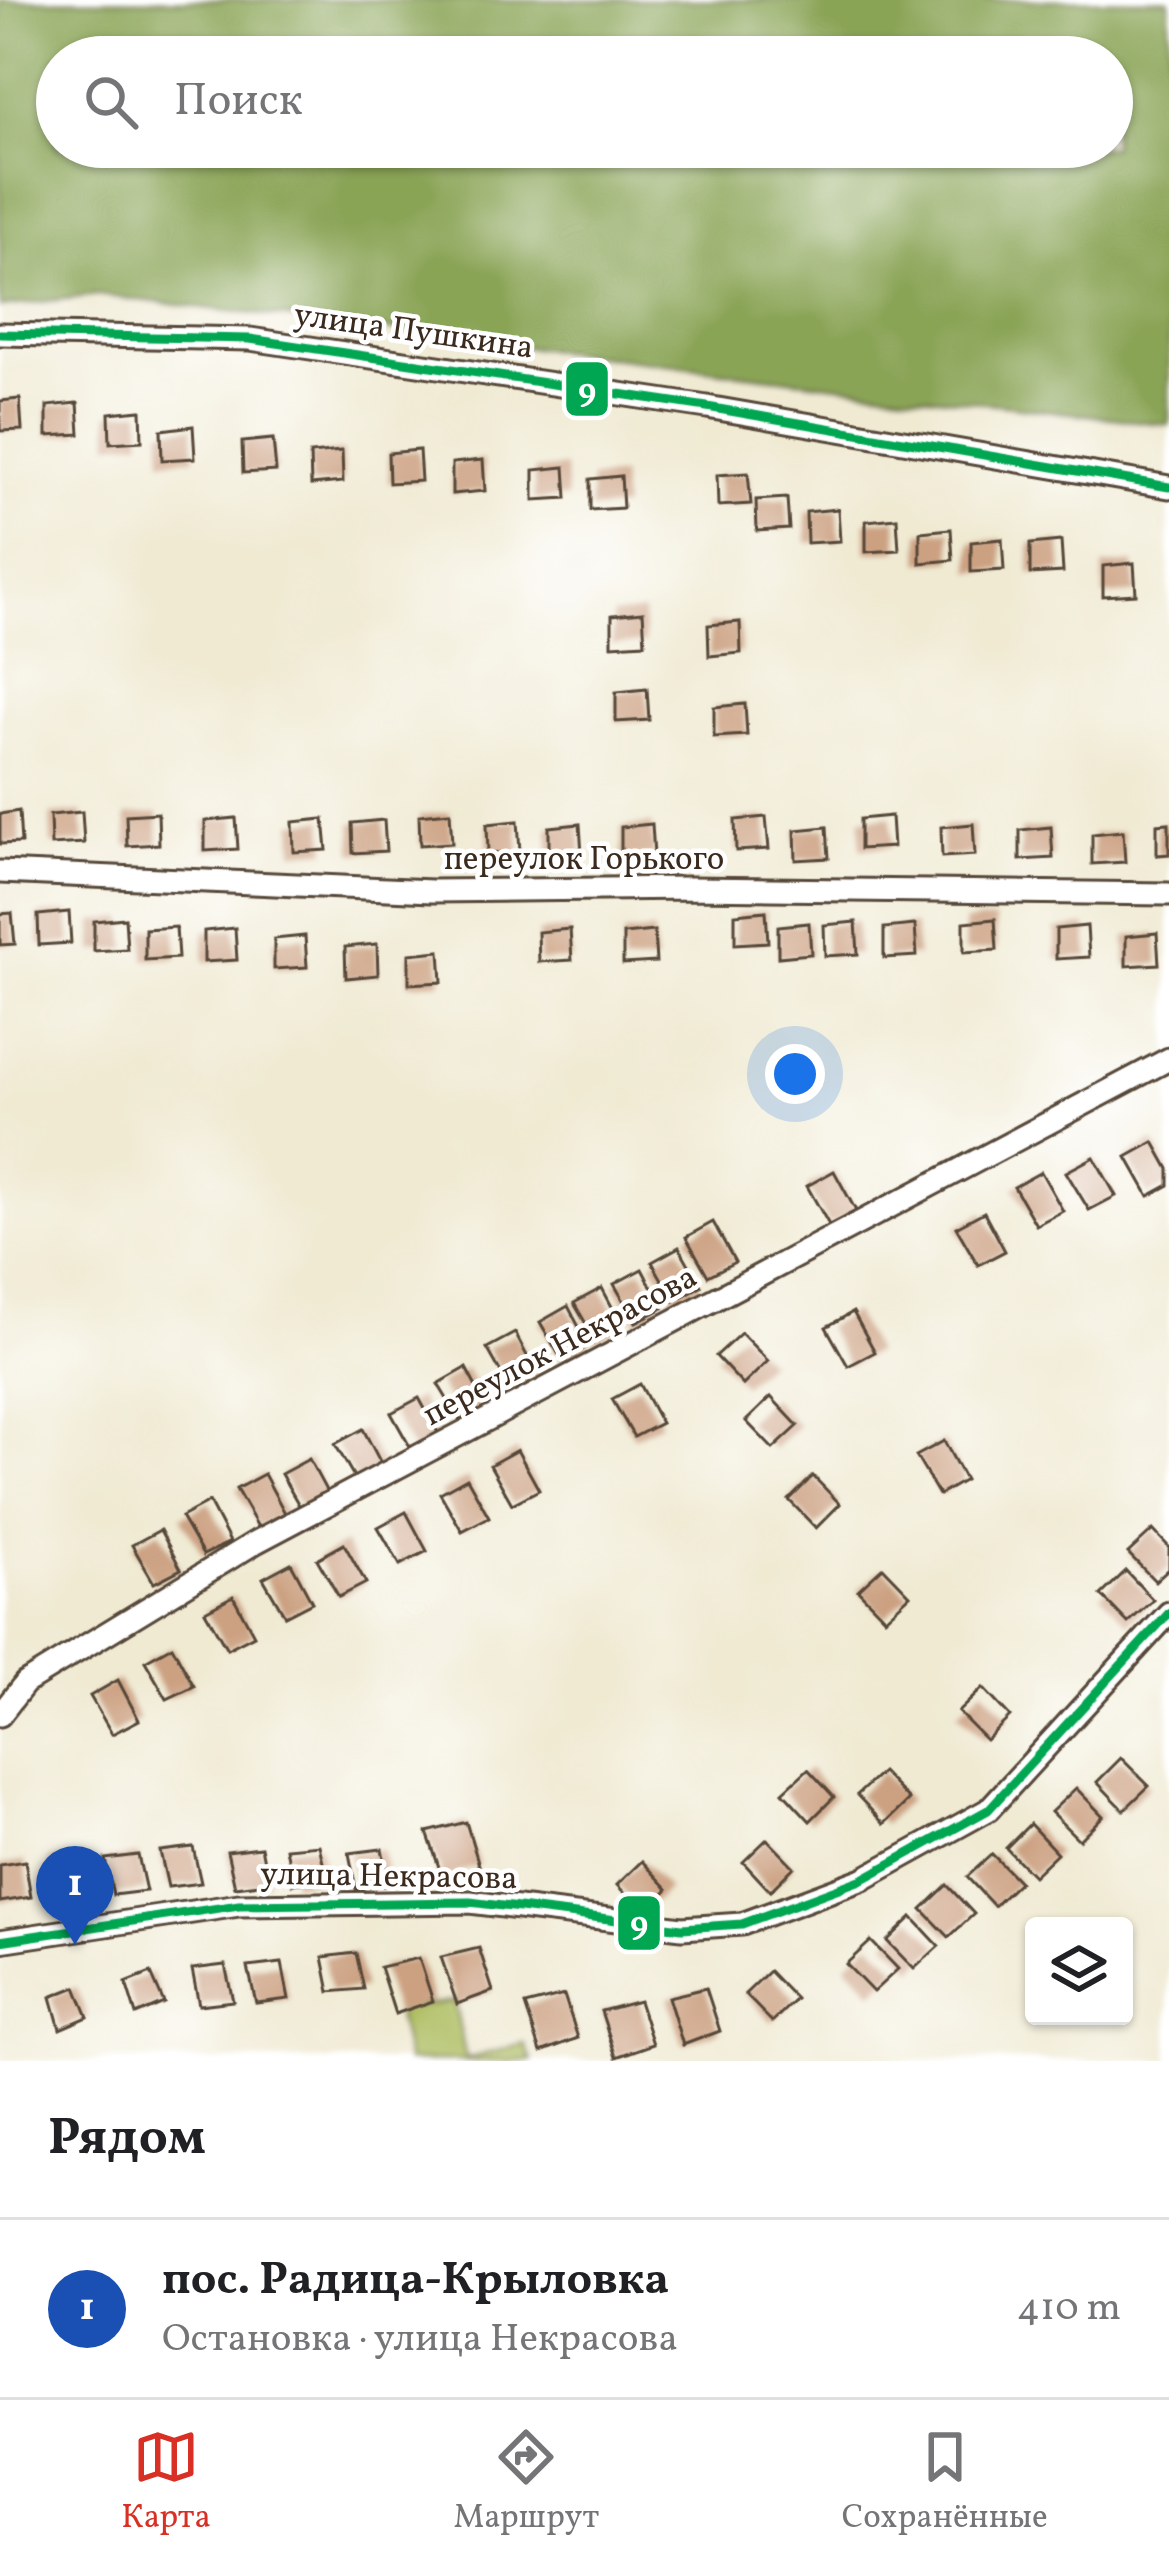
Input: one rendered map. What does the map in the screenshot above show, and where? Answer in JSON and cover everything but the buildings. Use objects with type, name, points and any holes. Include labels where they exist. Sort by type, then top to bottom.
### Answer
[{"type":"street","name":"улица Пушкина","points":[[0,334],[250,339],[707,407],[1169,487]]},
{"type":"street","name":"переулок Горького","points":[[0,872],[432,891],[690,888],[1169,894]]},
{"type":"street","name":"переулок Некрасова","points":[[0,1715],[25,1683],[256,1542],[1169,1059]]},
{"type":"street","name":"улица Некрасова","points":[[0,1941],[239,1905],[470,1901],[682,1928],[742,1924],[863,1879],[988,1810],[1169,1613]]},
{"type":"green space","points":[[0,0],[1169,0],[1169,425],[97,295],[0,307]]},
{"type":"green space","points":[[454,2001],[466,2059],[525,2044],[532,2061],[407,2061],[396,2009]]},
{"type":"transit line","name":"9","points":[[0,334],[250,339],[707,407],[1169,487]]},
{"type":"transit line","name":"9","points":[[0,1941],[239,1905],[470,1902],[682,1928],[742,1924],[863,1879],[988,1810],[1169,1613]]},
{"type":"place","name":"пос. Радица-Крыловка","points":[[75,1945]]}]
